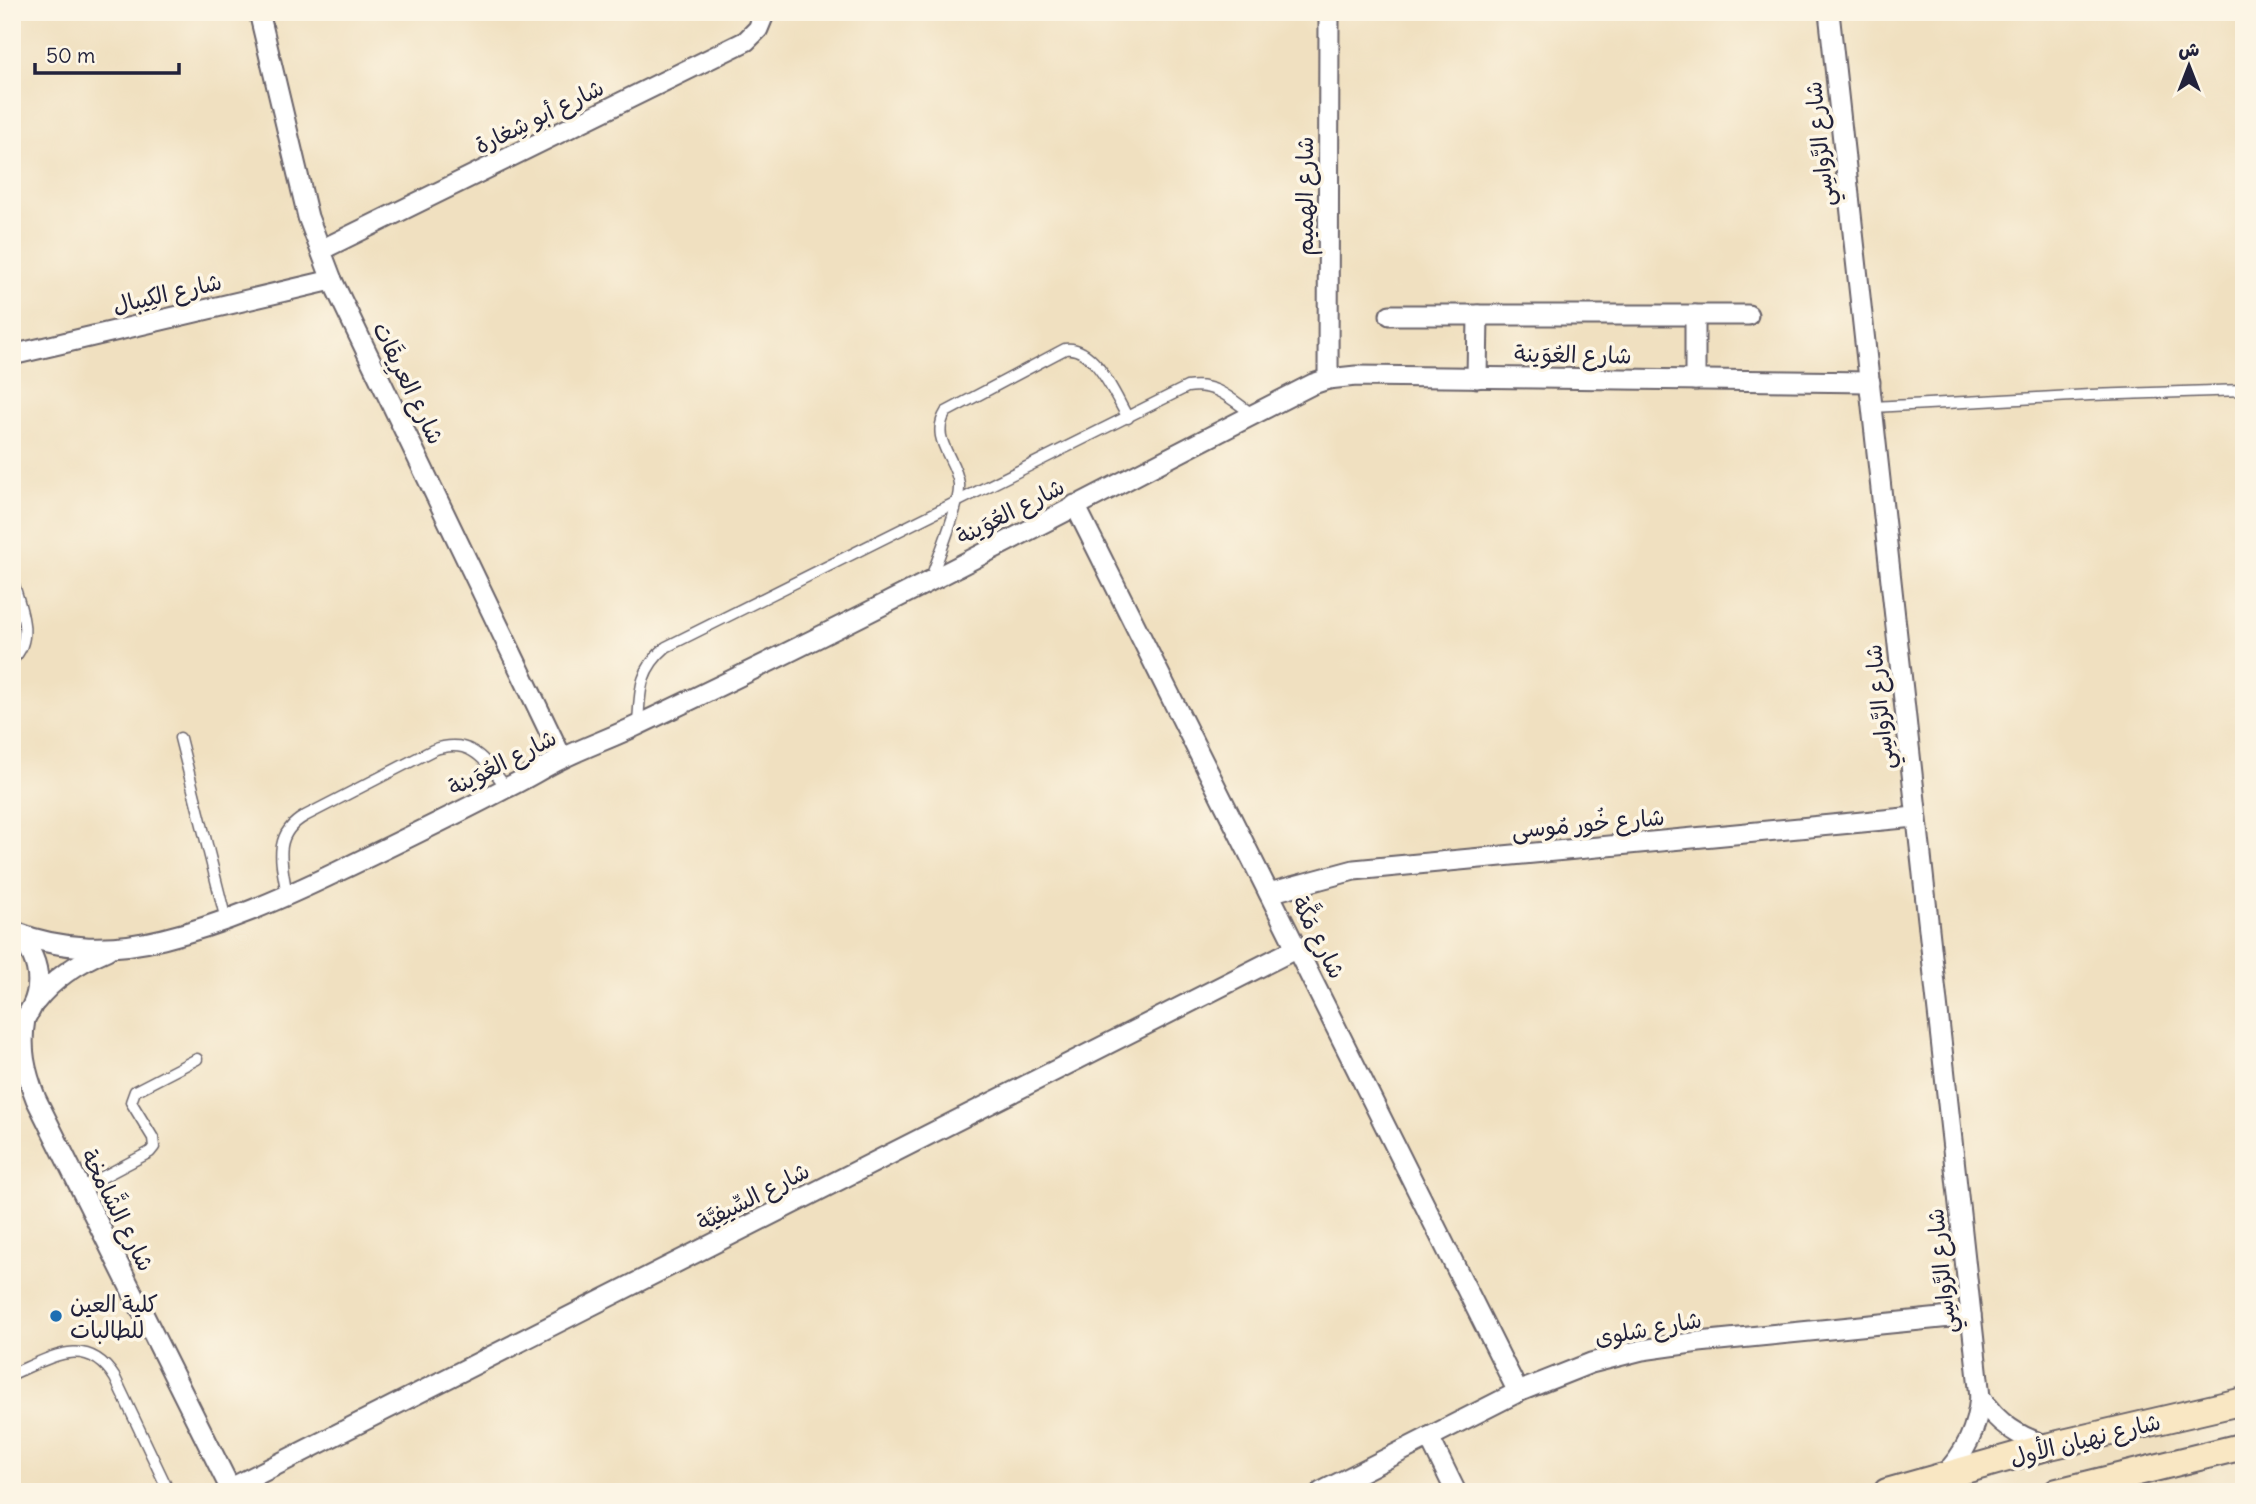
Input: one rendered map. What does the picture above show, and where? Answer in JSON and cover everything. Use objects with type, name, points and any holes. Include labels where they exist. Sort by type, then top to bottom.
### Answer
[{"type":"main road","name":"شارع نهيان الأول","points":[[1887,1492],[2050,1446],[2244,1401]]},
{"type":"main road","name":"شارع نهيان الأول","points":[[2057,1492],[2244,1446]]},
{"type":"street","name":"شارع العرِيقَات","points":[[259,12],[307,217],[332,280],[562,758]]},
{"type":"street","name":"شارع أبو شِغارة","points":[[321,250],[746,41],[758,29],[765,12]]},
{"type":"street","name":"شارع الهميم","points":[[1328,379],[1329,12]]},
{"type":"street","name":"شارع الرَّواسِي","points":[[1829,12],[1980,1397],[1976,1426],[1970,1440],[1954,1465],[1943,1476]]},
{"type":"street","name":"شارع الكِيبال","points":[[12,355],[332,280]]},
{"type":"street","points":[[1390,315],[1748,315]]},
{"type":"street","points":[[1477,378],[1478,315]]},
{"type":"street","points":[[1695,315],[1695,380]]},
{"type":"street","name":"شارع العُوَينة","points":[[14,931],[37,941],[115,947],[164,939],[226,920],[287,896],[507,788],[562,758],[638,726],[1313,384],[1328,379],[1346,376],[1870,382]]},
{"type":"street","name":"شارع مَكَّة","points":[[1075,505],[1518,1392]]},
{"type":"street","name":"شارع خُور مُوسى","points":[[1269,893],[1353,870],[1915,817]]},
{"type":"street","name":"شارع الشَّامخة","points":[[14,931],[26,943],[38,972],[38,988],[24,1018],[21,1040],[36,1099],[232,1490]]},
{"type":"street","name":"شارع العُوَينة","points":[[24,1018],[48,986],[91,957],[115,947]]},
{"type":"street","name":"شارع السِّيفِيَّة","points":[[232,1490],[1297,948]]},
{"type":"street","name":"شارع الشَّامخة","points":[[12,1073],[36,1099]]},
{"type":"street","name":"شارع شلوى","points":[[1321,1492],[1518,1392],[1591,1363],[1642,1350],[1699,1342],[1970,1315]]},
{"type":"street","points":[[1980,1397],[1995,1417],[2015,1433],[2050,1446]]},
{"type":"street","points":[[1429,1437],[1456,1492]]},
{"type":"lane","points":[[931,579],[956,504],[959,481],[940,439],[942,419],[946,412],[1065,349],[1079,350],[1088,356],[1128,418]]},
{"type":"lane","points":[[638,726],[640,684],[654,657],[666,647],[1187,387],[1197,385],[1217,389],[1253,415]]},
{"type":"lane","points":[[1873,407],[2244,390]]},
{"type":"lane","points":[[12,578],[26,635],[19,653],[12,660]]},
{"type":"lane","points":[[180,738],[226,920]]},
{"type":"lane","points":[[287,896],[281,851],[282,842],[290,827],[305,816],[433,750],[454,745],[475,751],[507,788]]},
{"type":"lane","points":[[80,1188],[150,1152],[154,1147],[153,1138],[131,1102],[132,1096],[135,1091],[197,1059]]},
{"type":"lane","points":[[12,1374],[69,1352],[83,1352],[108,1366],[168,1491]]},
{"type":"place","name":"كلية العين للطالبات","points":[[56,1316]]}]
